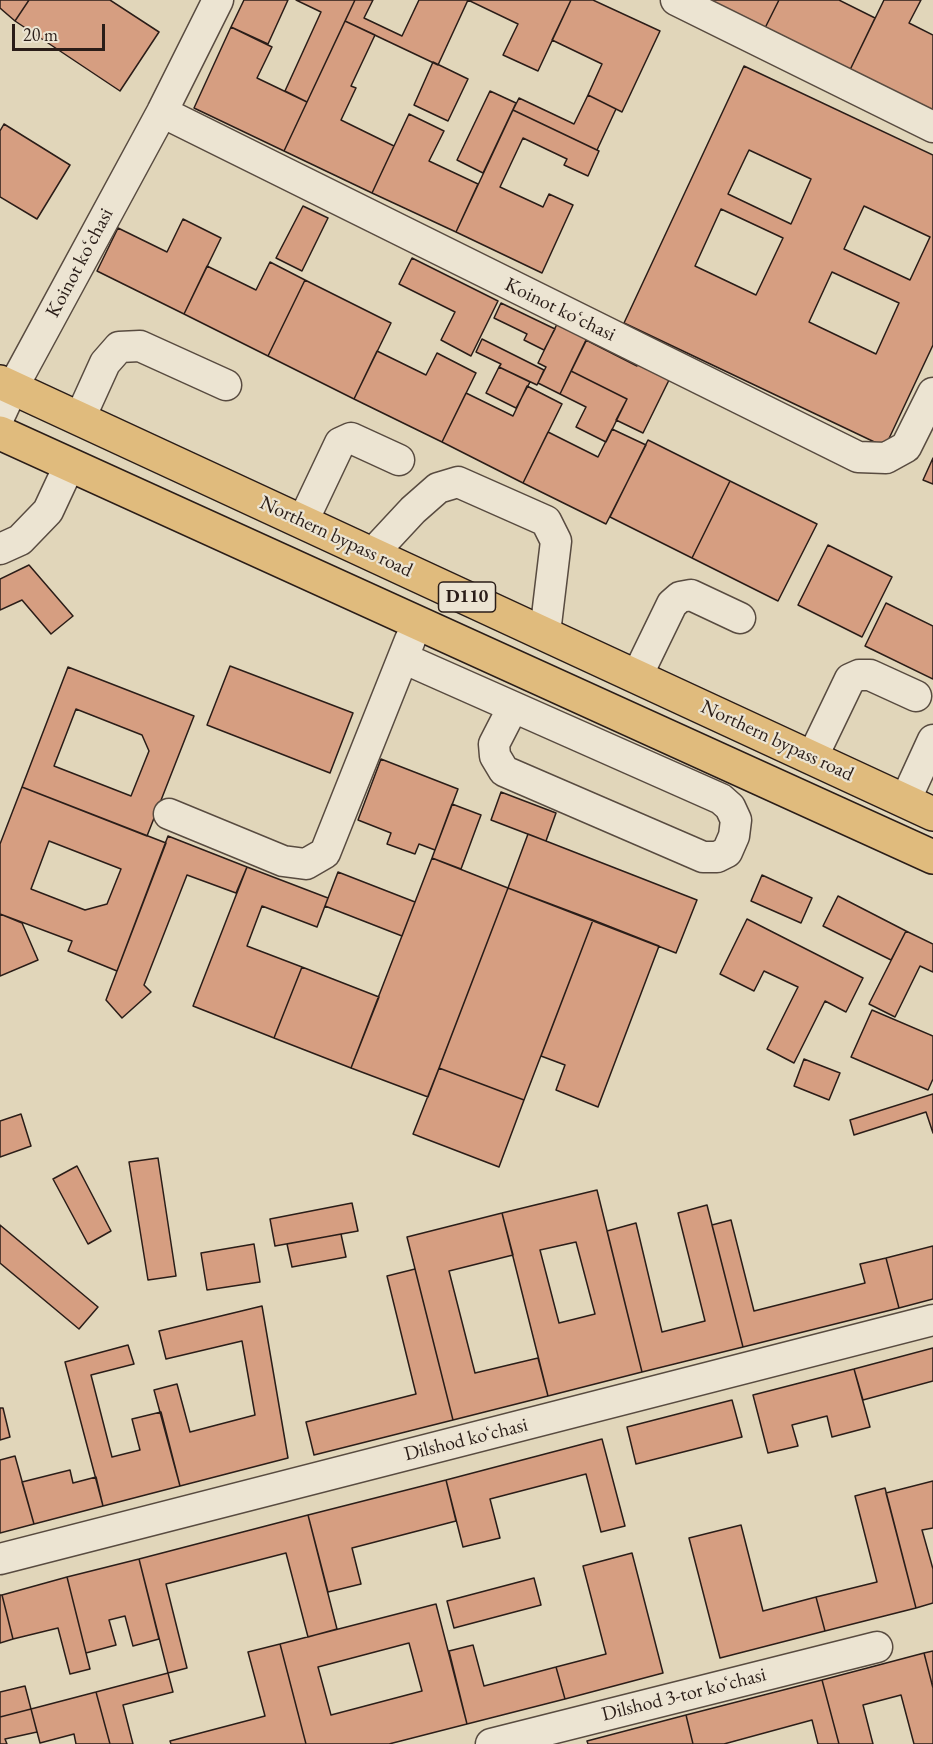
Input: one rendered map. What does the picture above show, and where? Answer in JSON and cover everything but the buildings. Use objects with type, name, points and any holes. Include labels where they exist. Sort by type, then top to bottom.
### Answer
[{"type":"main road","name":"Northern bypass road","points":[[4,395],[80,418],[919,807]]},
{"type":"main road","name":"Northern bypass road","points":[[0,433],[933,857]]},
{"type":"street","name":"Koinot koʻchasi","points":[[4,395],[162,112],[218,0]]},
{"type":"street","points":[[675,0],[933,127]]},
{"type":"street","name":"Koinot koʻchasi","points":[[162,112],[858,457],[886,458],[906,447],[933,393]]},
{"type":"street","points":[[80,418],[105,363],[119,347],[140,346],[226,385]]},
{"type":"street","points":[[303,521],[340,443],[351,438],[399,460]]},
{"type":"street","points":[[0,549],[20,540],[48,511],[69,466]]},
{"type":"street","points":[[373,553],[413,510],[438,488],[458,482],[546,521],[556,541],[545,633]]},
{"type":"street","points":[[637,676],[672,604],[680,597],[692,595],[740,618]]},
{"type":"street","points":[[170,814],[283,861],[306,864],[325,853],[416,623]]},
{"type":"street","points":[[403,658],[721,799],[730,807],[736,820],[734,836],[727,852],[717,857],[703,857],[504,771],[495,756],[494,744],[513,707]]},
{"type":"street","points":[[812,758],[850,680],[859,675],[870,675],[916,696]]},
{"type":"street","points":[[919,807],[933,740]]},
{"type":"street","name":"Dilshod koʻchasi","points":[[0,1559],[933,1320]]},
{"type":"street","name":"Dilshod 3-tor koʻchasi","points":[[492,1744],[878,1647]]}]
